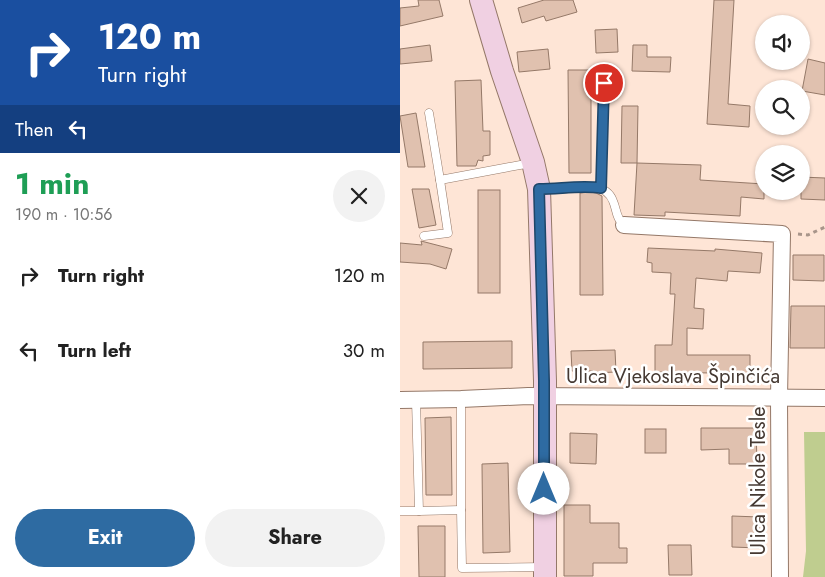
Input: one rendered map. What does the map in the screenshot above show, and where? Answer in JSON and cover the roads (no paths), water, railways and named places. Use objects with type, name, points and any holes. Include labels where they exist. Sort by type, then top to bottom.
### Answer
[{"type":"street","points":[[481,0],[502,71],[533,162],[539,189],[544,396],[544,572]]},
{"type":"street","name":"Ulica Nikole Tesle","points":[[624,225],[782,234],[779,398],[780,577]]},
{"type":"street","name":"Ulica Vjekoslava Špinčića","points":[[408,400],[544,396],[825,398]]},
{"type":"lane","points":[[601,188],[604,83]]},
{"type":"lane","points":[[424,236],[448,233],[429,113]]},
{"type":"lane","points":[[440,180],[533,162]]},
{"type":"lane","points":[[539,189],[588,186],[601,188],[610,193],[619,222],[624,225]]},
{"type":"lane","points":[[461,399],[462,568],[544,572]]},
{"type":"lane","points":[[408,400],[419,511]]},
{"type":"lane","points":[[400,512],[461,510]]}]
